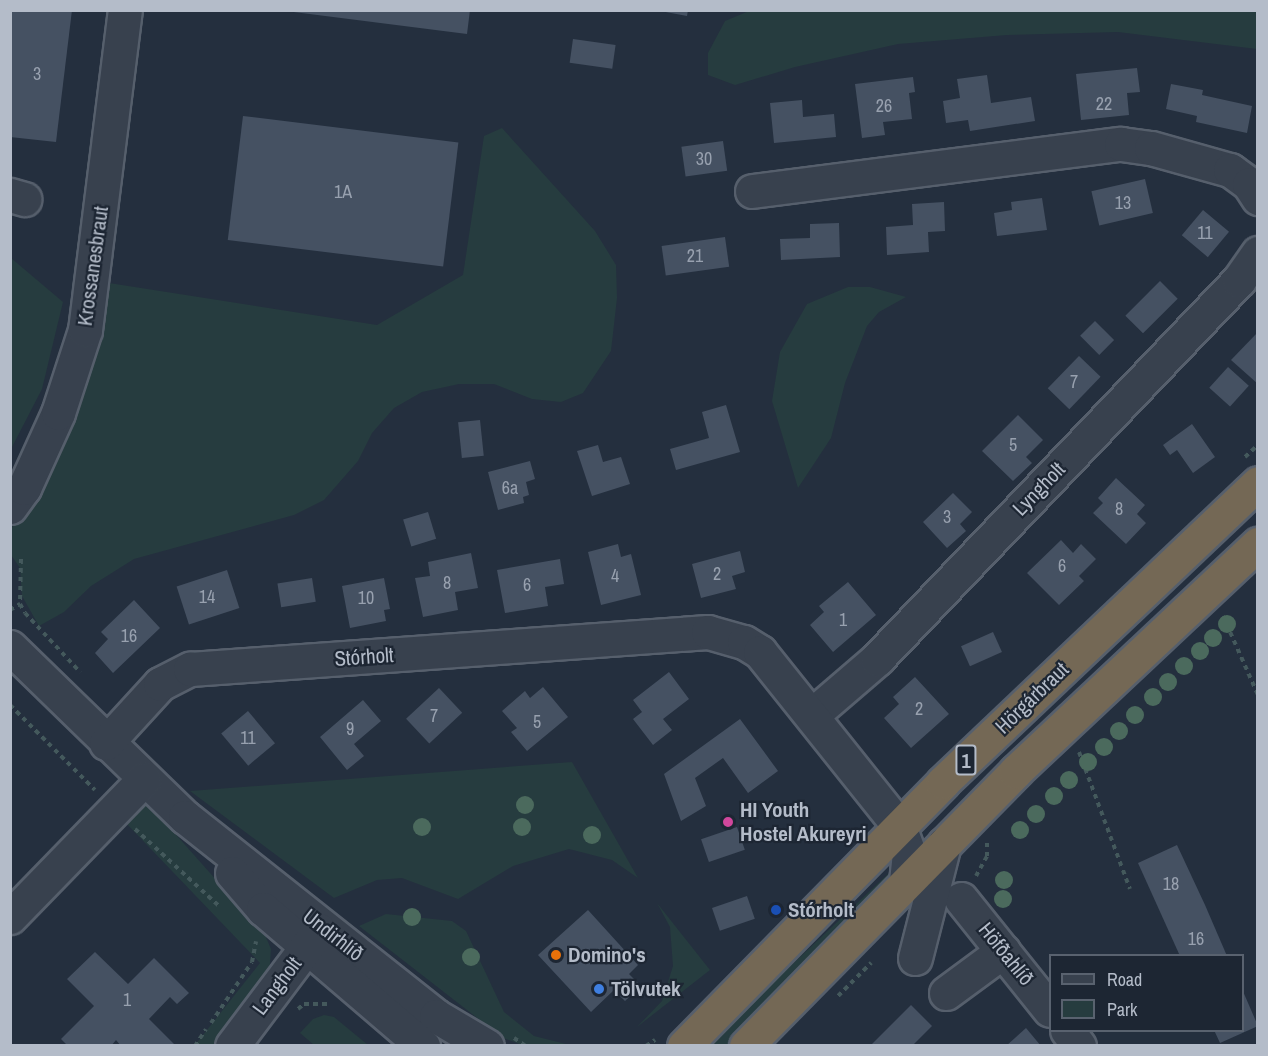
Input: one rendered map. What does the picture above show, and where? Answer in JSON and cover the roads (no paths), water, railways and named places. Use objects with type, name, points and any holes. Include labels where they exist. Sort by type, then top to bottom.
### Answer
[{"type":"highway","name":"Hörgárbraut","points":[[668,1044],[1257,483]]},
{"type":"highway","name":"Hörgárbraut","points":[[746,1046],[944,844],[1257,544]]},
{"type":"street","name":"Krossanesbraut","points":[[10,507],[24,488],[58,413],[85,330],[125,10]]},
{"type":"street","points":[[752,191],[1121,144],[1151,147],[1230,170],[1250,184],[1257,198]]},
{"type":"street","name":"Lyngholt","points":[[812,715],[877,659],[1239,280],[1257,253]]},
{"type":"street","name":"Stórholt","points":[[106,743],[160,684],[190,669],[708,632],[744,642],[760,652],[812,715],[899,826],[909,853],[906,884]]},
{"type":"street","name":"Undirhlíð","points":[[10,647],[106,743],[314,937],[423,1046]]},
{"type":"street","points":[[10,917],[144,779]]},
{"type":"street","points":[[915,958],[944,844]]},
{"type":"street","name":"Höfðahlíð","points":[[961,899],[1049,1009]]},
{"type":"street","name":"Undirhlíð","points":[[314,937],[436,1016],[498,1040]]},
{"type":"street","name":"Langholt","points":[[232,1046],[314,937]]},
{"type":"street","points":[[946,993],[1003,951]]},
{"type":"street","points":[[1068,1032],[1079,1046]]},
{"type":"place","name":"HI Youth Hostel Akureyri","points":[[728,822]]},
{"type":"place","name":"Stórholt","points":[[776,910]]},
{"type":"place","name":"Domino's","points":[[556,955]]},
{"type":"place","name":"Tölvutek","points":[[599,989]]}]
